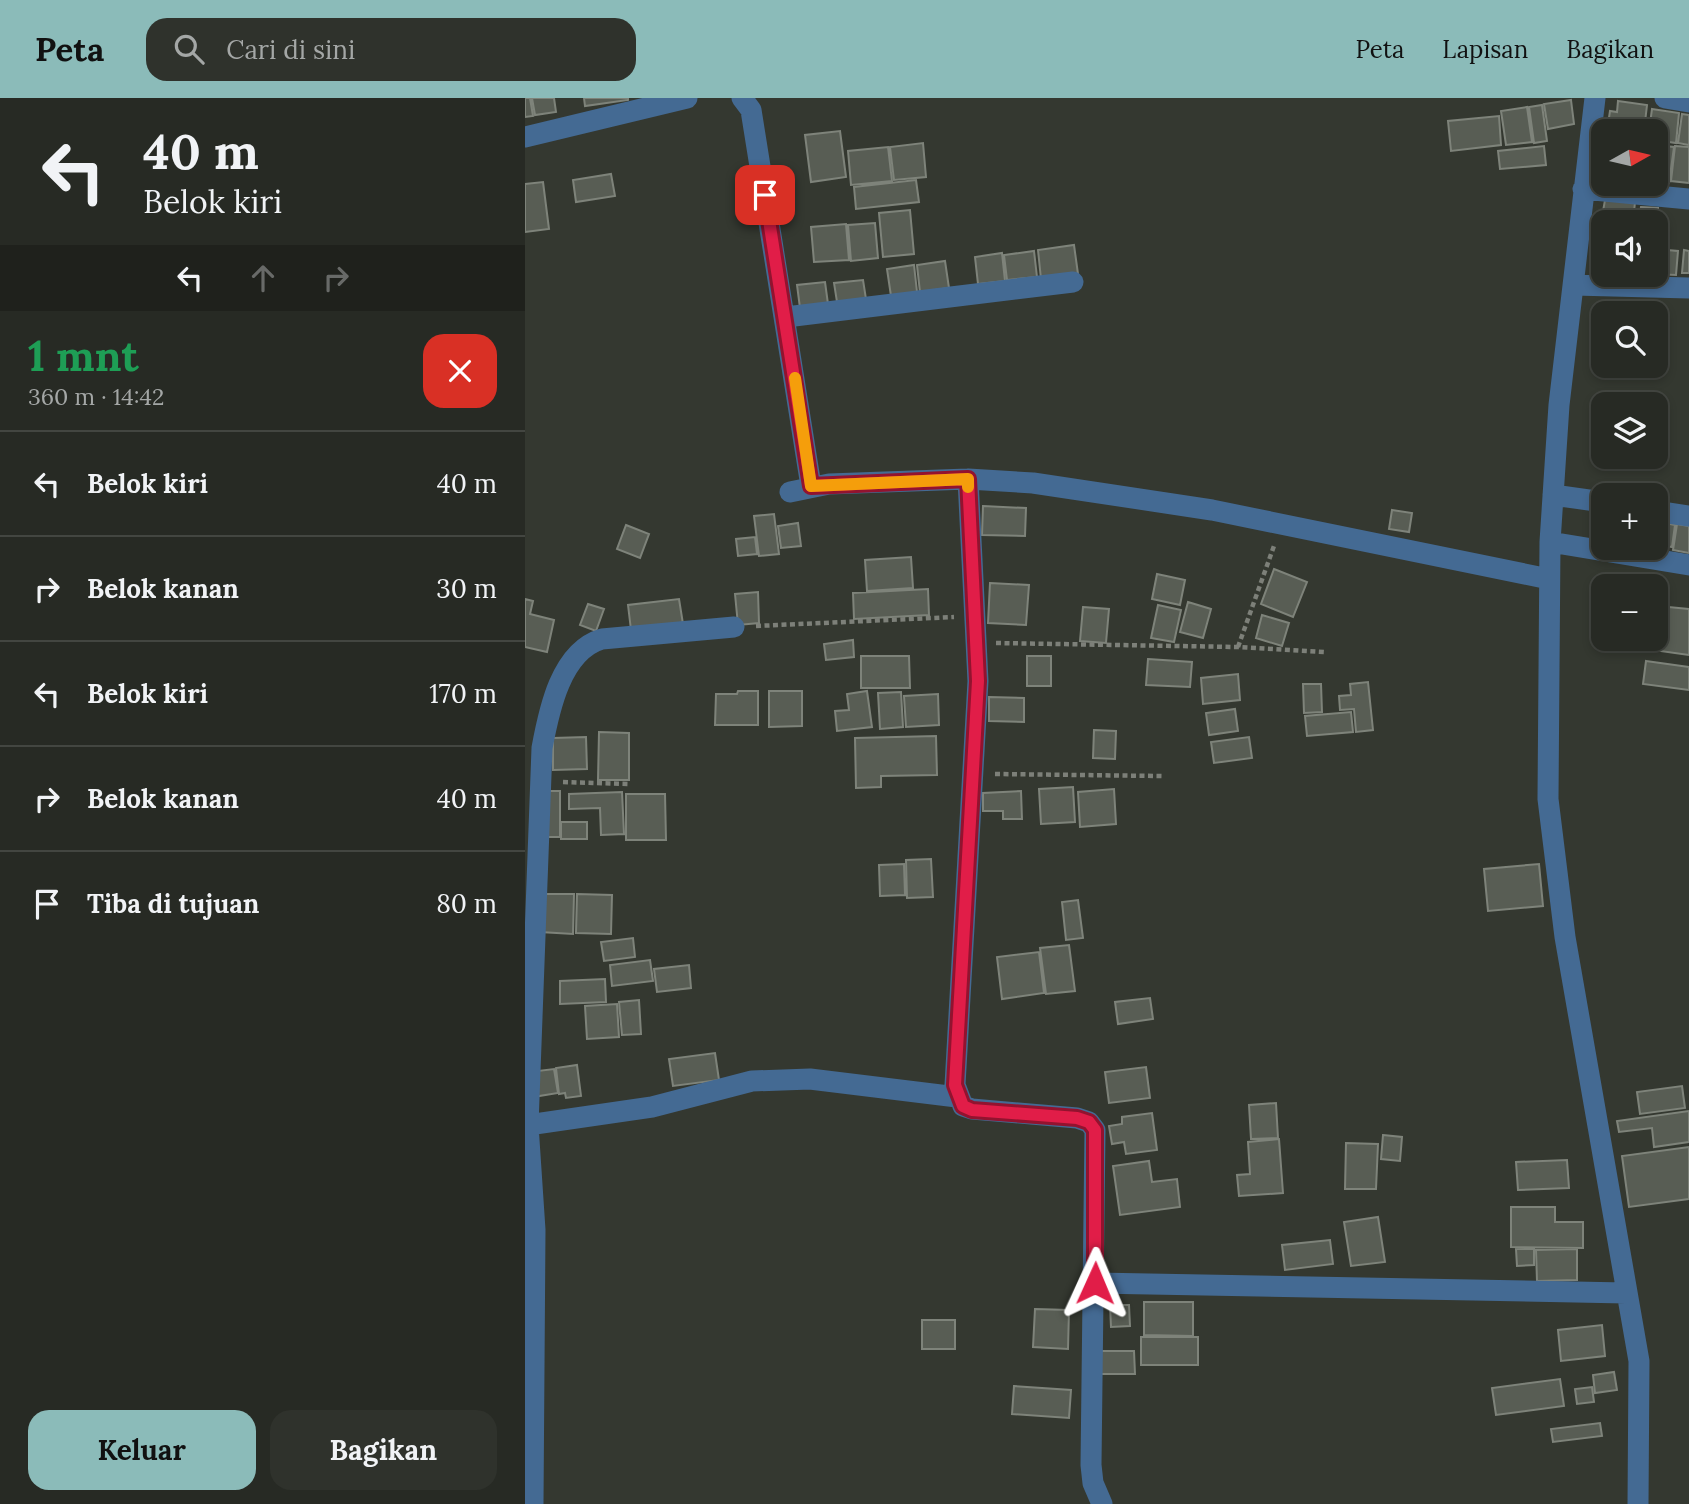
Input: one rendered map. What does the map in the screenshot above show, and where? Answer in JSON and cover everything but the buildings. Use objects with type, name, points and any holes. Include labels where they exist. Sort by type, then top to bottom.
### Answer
[{"type":"street","points":[[525,137],[687,98]]},
{"type":"street","points":[[742,98],[751,110],[811,486]]},
{"type":"street","points":[[1595,98],[1559,405],[1550,542],[1548,799],[1565,937],[1639,1361],[1638,1504]]},
{"type":"street","points":[[1665,98],[1689,102]]},
{"type":"street","points":[[1583,189],[1689,199]]},
{"type":"street","points":[[786,317],[1073,282]]},
{"type":"street","points":[[1574,285],[1689,288]]},
{"type":"street","points":[[968,479],[978,643],[955,1085],[957,1097],[963,1106],[972,1110],[1077,1118],[1089,1122],[1095,1130],[1097,1142],[1091,1465],[1093,1483],[1102,1504]]},
{"type":"street","points":[[790,492],[811,486],[968,479],[1034,483],[1212,510],[1549,579]]},
{"type":"street","points":[[1553,495],[1591,500]]},
{"type":"street","points":[[1668,512],[1689,516]]},
{"type":"street","points":[[1550,542],[1689,565]]},
{"type":"street","points":[[533,1504],[535,1230],[528,1125],[540,782],[533,748],[547,721],[565,673],[576,653],[589,643],[734,627]]},
{"type":"street","points":[[528,1125],[652,1107],[752,1081],[810,1079],[957,1097]]},
{"type":"street","points":[[1095,1283],[1626,1293]]},
{"type":"path","points":[[1238,647],[1282,526]]},
{"type":"path","points":[[734,627],[976,616]]},
{"type":"path","points":[[978,643],[1238,647],[1324,652]]},
{"type":"path","points":[[973,774],[1162,776]]},
{"type":"path","points":[[540,782],[628,784]]},
{"type":"slow traffic","points":[[795,378],[811,486],[968,479],[968,487]]},
{"type":"route","points":[[765,195],[811,486],[968,479],[978,681],[955,1085],[957,1097],[963,1106],[972,1110],[1077,1118],[1089,1122],[1095,1130],[1095,1283]]}]
